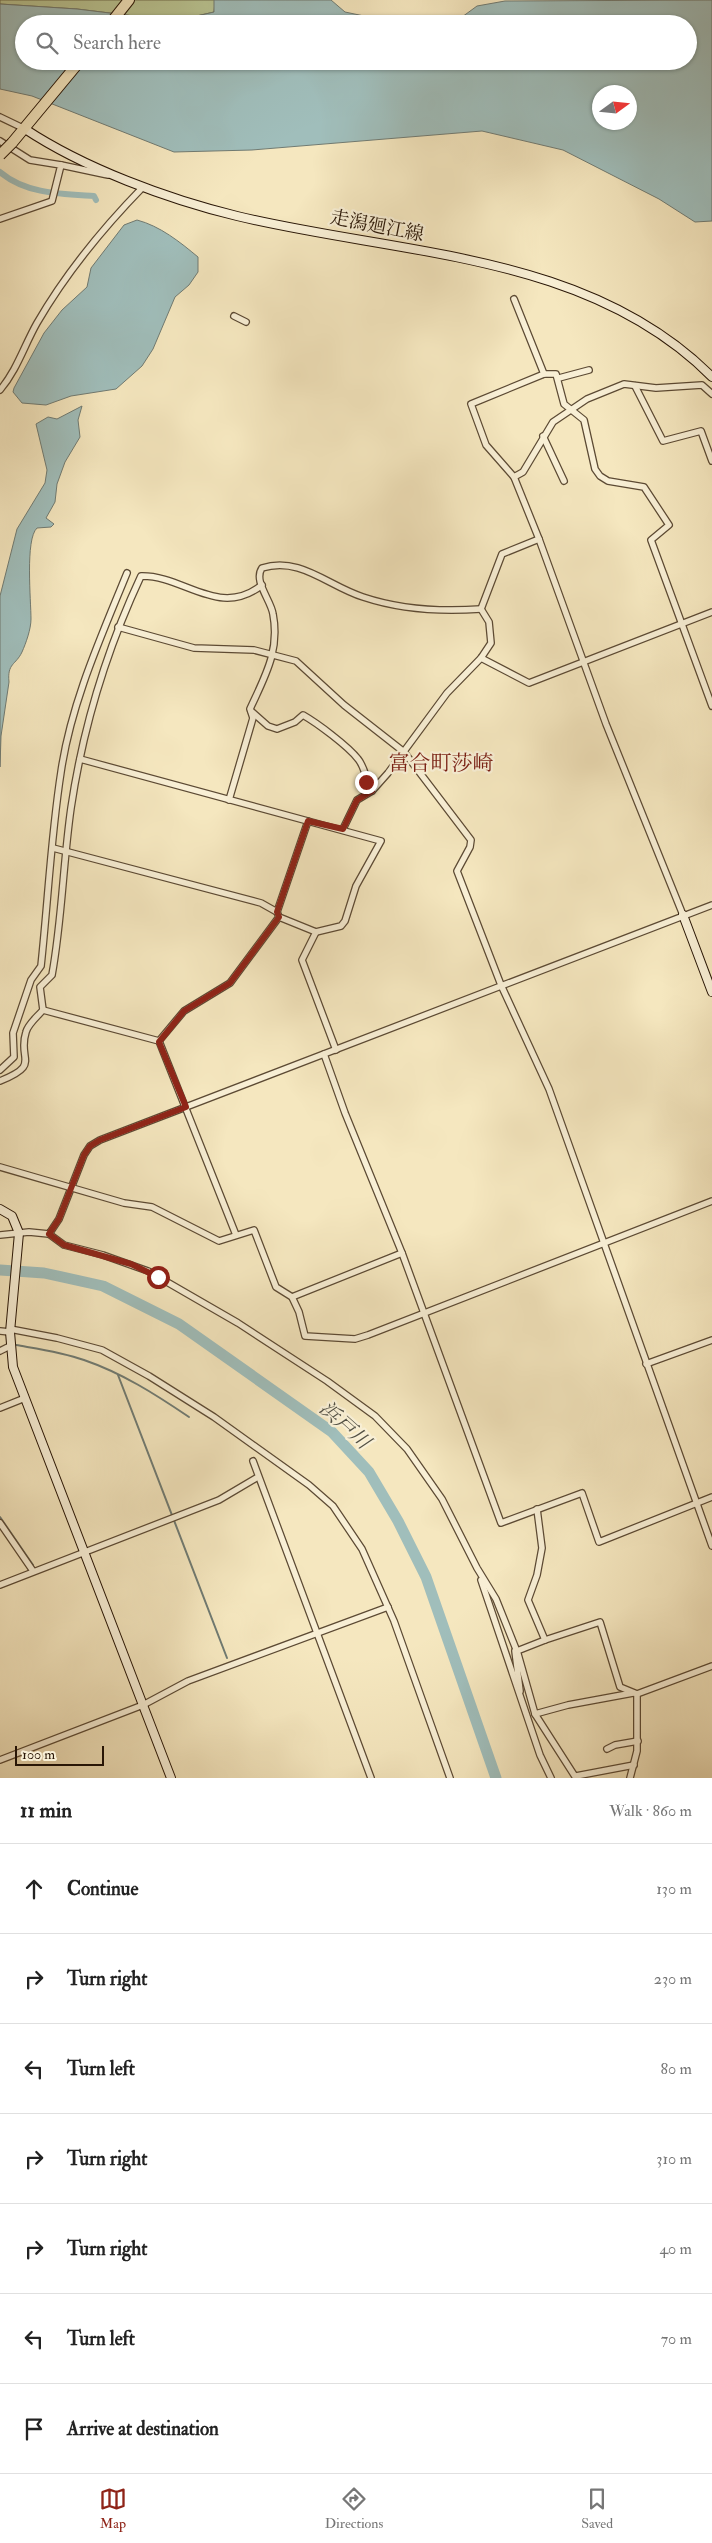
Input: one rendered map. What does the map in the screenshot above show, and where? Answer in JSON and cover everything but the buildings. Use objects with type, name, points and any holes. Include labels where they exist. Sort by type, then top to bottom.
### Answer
[{"type":"highway","points":[[117,15],[129,0]]},
{"type":"highway","points":[[0,155],[26,127],[73,70]]},
{"type":"main road","name":"走潟廻江線","points":[[26,127],[46,143],[125,179],[182,201],[238,216],[470,261],[546,280],[583,293],[645,324],[684,351],[712,377]]},
{"type":"main road","points":[[683,915],[712,992]]},
{"type":"main road","points":[[0,1208],[12,1216],[19,1233],[10,1331],[13,1367],[172,1778]]},
{"type":"street","points":[[0,116],[26,127]]},
{"type":"street","points":[[0,141],[30,160],[125,179]]},
{"type":"street","points":[[0,220],[52,202],[61,166]]},
{"type":"street","points":[[0,390],[11,377],[36,324],[66,277],[90,245],[143,186]]},
{"type":"street","points":[[514,299],[544,374]]},
{"type":"street","points":[[234,316],[246,322]]},
{"type":"street","points":[[559,378],[589,370]]},
{"type":"street","points":[[683,915],[606,724],[539,539],[514,477],[486,445],[471,404],[544,374],[556,374],[559,378],[564,404],[570,411],[584,420],[595,469],[600,476],[608,481],[644,487],[669,525],[651,540],[712,706]]},
{"type":"street","points":[[514,477],[523,472],[553,422],[587,399],[612,387],[624,384],[656,388],[702,384],[712,394]]},
{"type":"street","points":[[635,386],[664,441],[701,431],[712,461]]},
{"type":"street","points":[[543,436],[564,481]]},
{"type":"street","points":[[343,829],[357,800],[372,791],[404,752],[447,693],[481,658],[491,643],[488,622],[481,609],[502,554],[539,539]]},
{"type":"street","points":[[229,800],[252,718],[250,709],[273,657],[275,632],[273,612],[262,585],[259,572],[262,568],[285,564],[300,567],[362,597],[392,605],[444,612],[481,609]]},
{"type":"street","points":[[0,1070],[14,1057],[13,1033],[24,1006],[31,980],[39,972],[41,966],[61,771],[73,722],[96,649],[127,574]]},
{"type":"street","points":[[0,1081],[16,1075],[23,1068],[26,1062],[26,1032],[43,1010],[40,987],[52,975],[66,852],[80,759],[101,675],[118,627],[141,576],[165,579],[213,598],[252,593],[262,585]]},
{"type":"street","points":[[481,658],[529,683],[712,612]]},
{"type":"street","points":[[118,627],[194,648],[254,650],[273,657],[296,661],[344,705],[404,752],[471,840],[470,847],[457,871],[501,985],[549,1089],[712,1546]]},
{"type":"street","points":[[250,709],[258,719],[277,729],[294,722],[303,714],[312,720],[359,760],[366,782],[372,791]]},
{"type":"street","points":[[52,848],[261,904],[316,932],[335,929],[345,921],[351,897],[381,841],[343,829],[80,759]]},
{"type":"street","points":[[159,1042],[184,1011],[230,983],[278,914],[308,821]]},
{"type":"street","points":[[51,1235],[73,1188],[84,1155],[90,1146],[100,1140],[712,905]]},
{"type":"street","points":[[316,932],[302,960],[336,1050]]},
{"type":"street","points":[[43,1010],[159,1042]]},
{"type":"street","points":[[159,1042],[236,1235]]},
{"type":"street","points":[[324,1054],[345,1113],[425,1312],[500,1523],[582,1493],[599,1542],[712,1497]]},
{"type":"street","points":[[0,1167],[124,1203],[152,1207],[219,1241],[254,1230],[276,1287],[292,1297],[299,1312],[305,1336],[355,1339],[712,1201]]},
{"type":"street","points":[[0,1235],[12,1236],[19,1233],[51,1235],[64,1245],[131,1264],[158,1277],[278,1348],[375,1416],[407,1449],[442,1499],[478,1570],[496,1599],[516,1649],[535,1714],[576,1777],[634,1765]]},
{"type":"street","points":[[292,1297],[402,1253]]},
{"type":"street","points":[[0,1331],[57,1338],[102,1350],[149,1376],[214,1417],[288,1469],[333,1506],[362,1549],[388,1606],[450,1778]]},
{"type":"street","points":[[646,1364],[712,1340]]},
{"type":"street","points":[[0,1351],[10,1346]]},
{"type":"street","points":[[0,1408],[25,1398]]},
{"type":"street","points":[[253,1461],[371,1778]]},
{"type":"street","points":[[0,1585],[219,1500],[258,1477]]},
{"type":"street","points":[[538,1509],[542,1548],[537,1575],[528,1600],[545,1640]]},
{"type":"street","points":[[0,1523],[33,1571]]},
{"type":"street","points":[[478,1570],[540,1755],[551,1778]]},
{"type":"street","points":[[0,1760],[143,1705],[188,1681],[388,1606]]},
{"type":"street","points":[[516,1649],[600,1622],[620,1687],[635,1694]]},
{"type":"street","points":[[516,1649],[515,1666],[520,1682],[520,1696]]},
{"type":"street","points":[[535,1714],[568,1705],[635,1694],[712,1666]]},
{"type":"street","points":[[630,1778],[638,1742],[635,1694]]},
{"type":"street","points":[[607,1749],[615,1745],[638,1742]]},
{"type":"green space","points":[[0,0],[215,1],[214,12],[201,15],[126,15],[77,9],[0,4]]},
{"type":"water","points":[[214,0],[331,0],[345,12],[359,15],[201,15],[214,12]]},
{"type":"water","points":[[712,0],[712,221],[695,222],[659,199],[563,150],[482,131],[252,150],[174,152],[32,96],[0,89],[0,4],[77,9],[126,15],[15,15],[15,70],[697,70],[697,15],[465,15],[477,6],[505,1]]},
{"type":"water","points":[[137,220],[162,230],[198,257],[198,272],[189,285],[175,297],[153,349],[142,366],[116,389],[71,396],[46,405],[22,403],[13,392],[14,388],[44,333],[62,310],[87,287],[91,268],[124,225]]},
{"type":"water","points":[[82,406],[78,420],[80,437],[65,462],[57,484],[55,502],[46,518],[54,524],[51,527],[37,528],[33,534],[30,557],[31,623],[22,652],[9,671],[1,736],[0,767],[0,596],[17,529],[45,483],[47,470],[36,424],[48,417],[57,419]]},
{"type":"waterway","points":[[0,172],[21,185],[33,189],[45,192],[94,196],[96,200]]},
{"type":"waterway","name":"浜戸川","points":[[0,1270],[44,1273],[103,1286],[179,1324],[332,1432],[369,1472],[398,1521],[426,1577],[496,1778]]},
{"type":"waterway","points":[[16,1345],[67,1355],[98,1365],[138,1385],[189,1417]]},
{"type":"waterway","points":[[118,1375],[227,1658]]},
{"type":"waterway","points":[[0,1517],[33,1565]]},
{"type":"district","name":"富合町莎崎","points":[[441,763]]},
{"type":"route","points":[[158,1277],[131,1264],[64,1245],[49,1234],[59,1219],[73,1188],[84,1155],[90,1146],[100,1140],[186,1107],[159,1042],[184,1011],[230,983],[279,917],[277,912],[308,821],[343,829],[357,800],[372,791],[366,782]]}]
